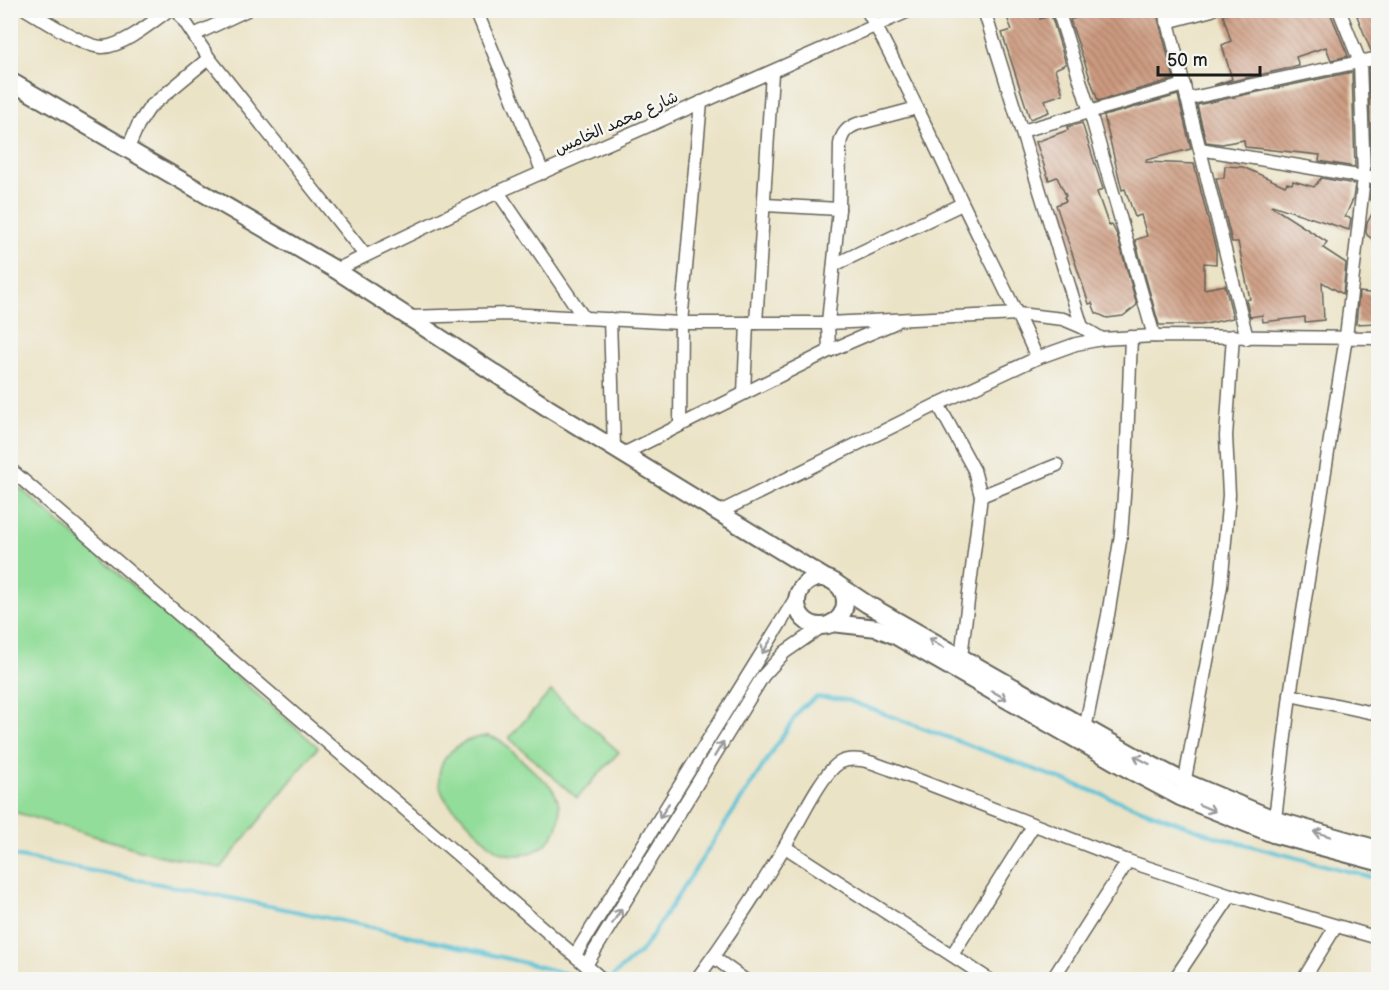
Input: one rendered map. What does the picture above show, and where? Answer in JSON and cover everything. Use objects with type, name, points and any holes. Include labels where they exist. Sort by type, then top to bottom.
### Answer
[{"type":"street","points":[[27,10],[77,38],[102,47],[135,34],[169,10]]},
{"type":"street","points":[[177,10],[209,58],[364,255]]},
{"type":"street","points":[[194,35],[247,10]]},
{"type":"street","points":[[476,10],[543,173]]},
{"type":"street","points":[[867,10],[1018,314],[1037,358]]},
{"type":"street","name":"شارع محمد الخامس","points":[[336,270],[498,192],[911,10]]},
{"type":"street","points":[[984,10],[1082,327]]},
{"type":"street","points":[[1058,10],[1090,112],[1154,336]]},
{"type":"street","points":[[1212,10],[1166,16],[1247,338]]},
{"type":"street","points":[[1274,827],[1290,695],[1346,337],[1364,177],[1360,62],[1339,10]]},
{"type":"street","points":[[128,148],[138,125],[150,107],[209,58]]},
{"type":"street","points":[[1187,99],[1378,58]]},
{"type":"street","points":[[744,393],[765,205],[772,73]]},
{"type":"street","points":[[10,81],[336,270],[618,451],[867,604],[961,657],[1084,735]]},
{"type":"street","points":[[1022,131],[1184,85]]},
{"type":"street","points":[[680,425],[681,322],[701,102]]},
{"type":"street","points":[[829,351],[828,322],[838,209],[840,144],[845,131],[857,124],[917,108]]},
{"type":"street","points":[[1200,149],[1364,177],[1378,177]]},
{"type":"street","points":[[498,192],[584,318]]},
{"type":"street","points":[[834,265],[962,204]]},
{"type":"street","points":[[765,205],[838,209]]},
{"type":"street","points":[[406,317],[509,314],[681,322],[828,322],[1018,314],[1055,317],[1082,327],[1102,339]]},
{"type":"street","points":[[610,319],[618,451]]},
{"type":"street","points":[[618,451],[680,425],[829,351],[901,320]]},
{"type":"street","points":[[718,513],[938,404],[1037,358],[1076,344],[1102,339],[1154,336],[1378,338]]},
{"type":"street","points":[[1183,790],[1221,586],[1229,495],[1226,436],[1233,336]]},
{"type":"street","points":[[1084,735],[1121,535],[1131,337]]},
{"type":"street","points":[[938,404],[974,470],[981,496],[961,657]]},
{"type":"street","points":[[981,496],[1057,465]]},
{"type":"street","points":[[10,469],[602,979]]},
{"type":"street","points":[[771,546],[796,577],[799,611],[809,623],[877,628],[1084,735],[1183,790],[1274,827],[1378,862]]},
{"type":"street","points":[[574,955],[798,594],[807,582],[820,578],[831,580],[844,595],[843,611],[828,624],[784,652],[764,676],[586,965]]},
{"type":"street","points":[[1290,695],[1378,714]]},
{"type":"street","points":[[696,980],[785,847],[825,778],[839,763],[850,760],[868,762],[890,769],[1128,861],[1231,895],[1378,938]]},
{"type":"street","points":[[952,954],[1033,826]]},
{"type":"street","points":[[1274,827],[1378,849]]},
{"type":"street","points":[[785,847],[990,980]]},
{"type":"street","points":[[1052,980],[1128,861]]},
{"type":"street","points":[[1174,980],[1231,895]]},
{"type":"street","points":[[1303,980],[1336,926]]},
{"type":"street","points":[[713,957],[745,980]]},
{"type":"green space","points":[[20,488],[318,747],[221,868],[157,855],[11,811],[10,497]]},
{"type":"green space","points":[[551,691],[619,752],[577,798],[509,738]]},
{"type":"green space","points":[[488,736],[500,740],[551,787],[557,798],[560,816],[554,834],[543,846],[529,853],[513,855],[493,848],[449,803],[441,790],[440,768],[444,759],[468,741]]},
{"type":"building","points":[[1004,10],[1036,10],[1040,19],[1051,15],[1066,64],[1055,69],[1063,94],[1045,100],[1049,112],[1030,119],[1002,33],[1012,30]]},
{"type":"building","points":[[1099,10],[1141,10],[1142,14],[1156,10],[1174,79],[1098,101],[1070,20]]},
{"type":"building","points":[[1238,10],[1329,10],[1348,56],[1331,60],[1326,47],[1296,57],[1299,66],[1214,85],[1232,79],[1222,45],[1231,41],[1223,15]]},
{"type":"building","points":[[1370,10],[1376,10],[1378,18],[1378,50],[1371,51],[1357,16]]},
{"type":"building","points":[[1368,68],[1377,68],[1378,74],[1378,169],[1372,169]]},
{"type":"building","points":[[1352,72],[1355,167],[1319,161],[1320,155],[1245,147],[1244,140],[1222,144],[1206,142],[1197,105]]},
{"type":"building","points":[[1178,95],[1191,149],[1146,160],[1146,162],[1194,164],[1216,250],[1216,264],[1204,263],[1204,289],[1225,285],[1233,318],[1201,325],[1159,325],[1135,240],[1147,236],[1141,215],[1135,217],[1125,189],[1122,190],[1104,116]]},
{"type":"building","points":[[1082,123],[1103,189],[1097,192],[1109,226],[1112,225],[1117,235],[1137,305],[1123,316],[1107,318],[1096,313],[1092,303],[1089,304],[1056,205],[1066,201],[1064,197],[1066,196],[1057,177],[1049,180],[1036,142],[1068,130],[1067,127]]},
{"type":"building","points":[[1225,166],[1243,167],[1285,186],[1287,183],[1292,184],[1293,181],[1314,187],[1321,178],[1355,184],[1353,199],[1345,217],[1351,218],[1349,230],[1271,206],[1327,242],[1323,248],[1346,263],[1343,294],[1322,282],[1324,320],[1305,322],[1305,317],[1263,322],[1262,315],[1250,317],[1246,300],[1250,299],[1238,242],[1232,242],[1216,178],[1224,178]]},
{"type":"building","points":[[1371,185],[1378,185],[1378,243],[1366,232],[1367,223],[1377,205],[1370,200]]},
{"type":"building","points":[[1359,292],[1378,294],[1378,323],[1356,324]]},
{"type":"waterway","points":[[613,976],[643,949],[801,708],[817,697],[847,700],[1217,837],[1378,879]]},
{"type":"waterway","points":[[10,855],[292,910],[502,957],[571,975],[583,975]]}]
